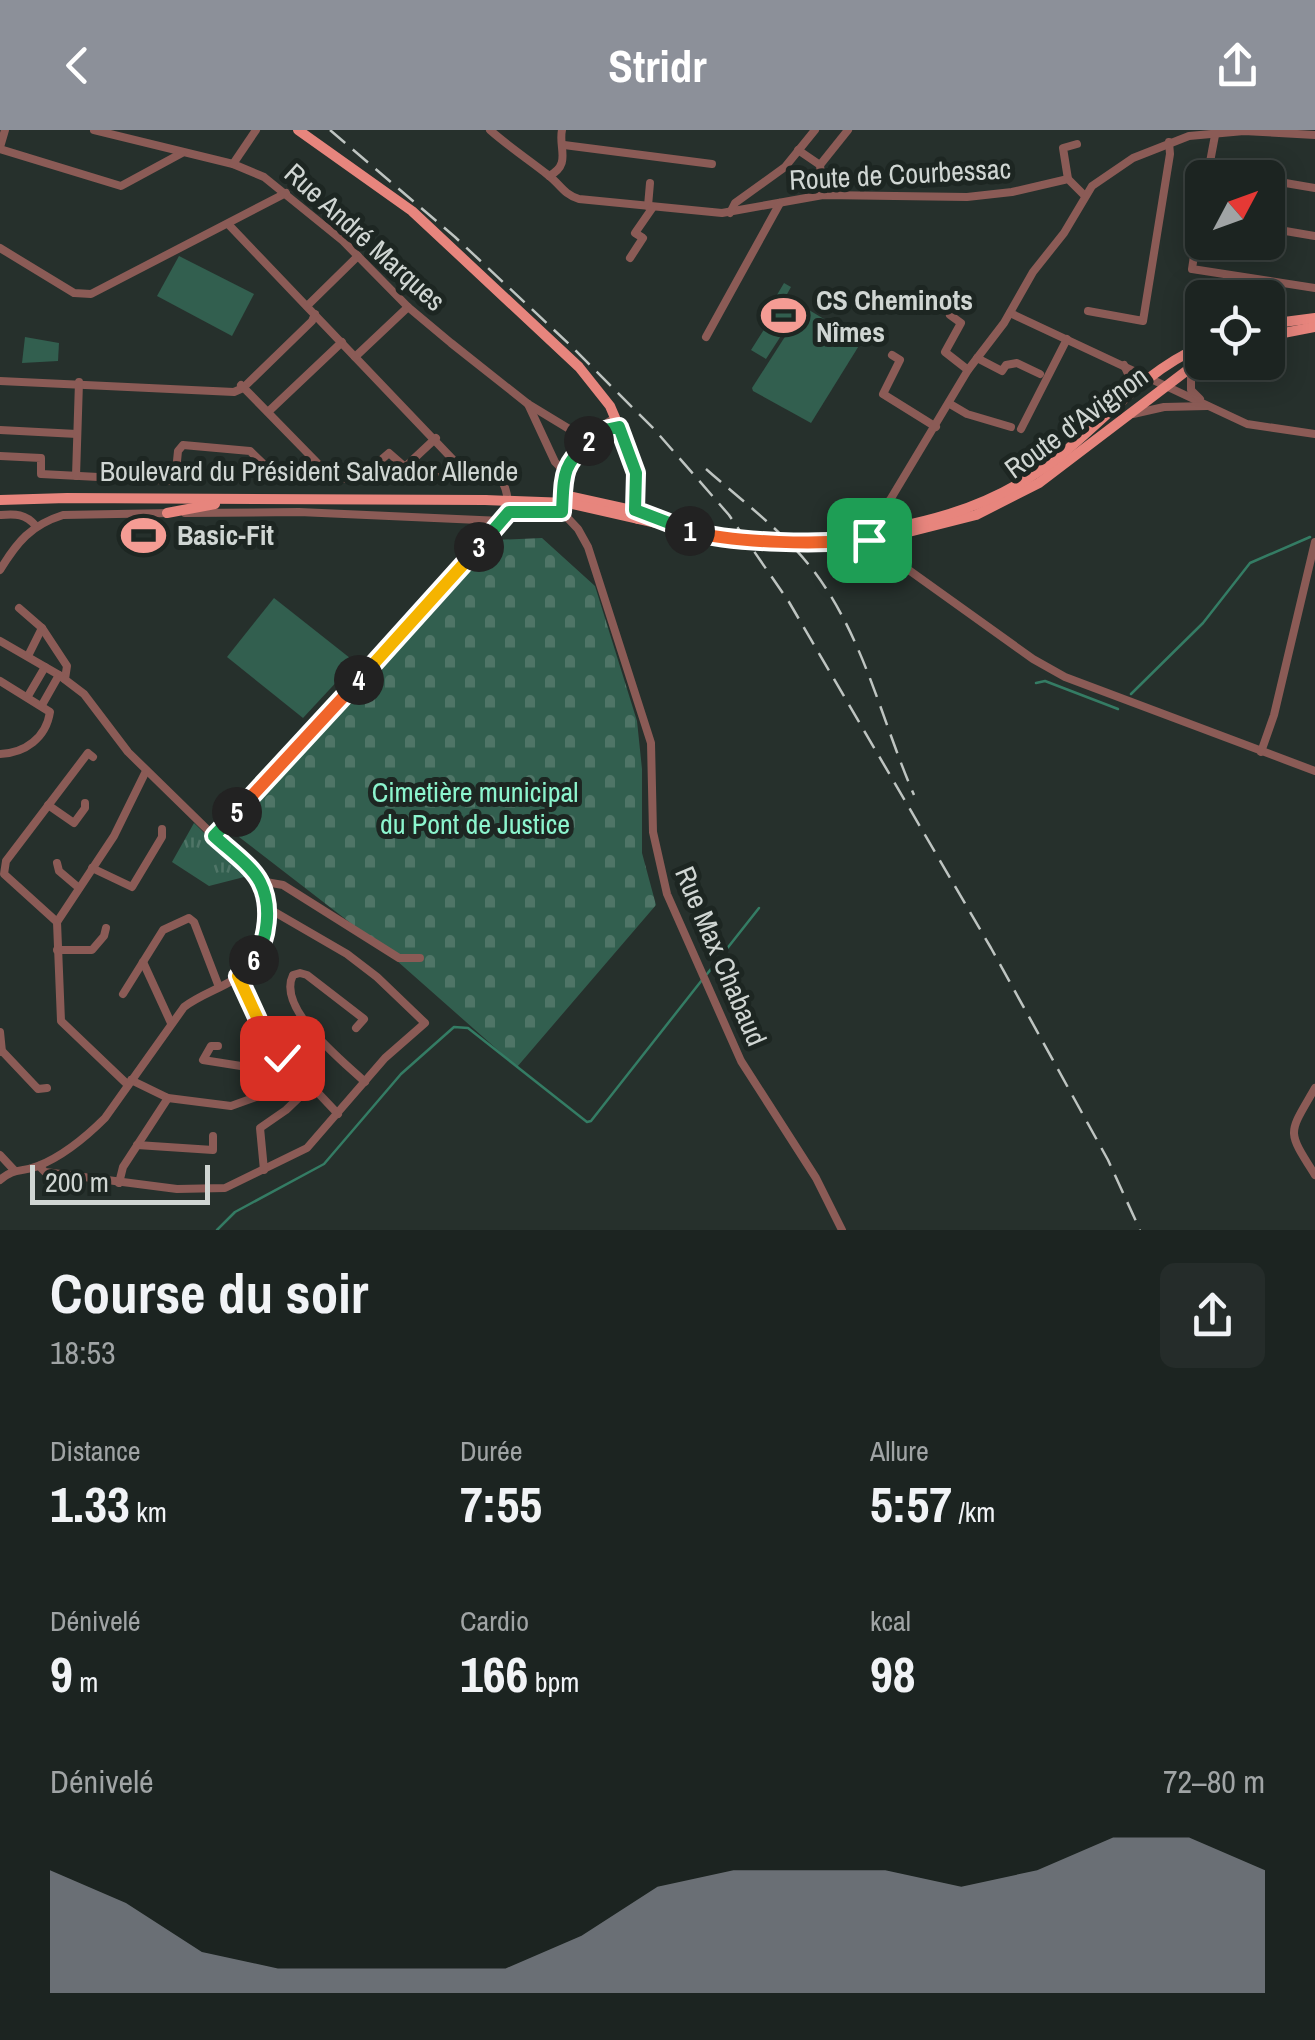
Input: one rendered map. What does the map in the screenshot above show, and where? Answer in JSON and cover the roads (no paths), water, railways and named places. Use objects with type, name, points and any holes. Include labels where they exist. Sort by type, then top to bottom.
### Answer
[{"type":"main road","points":[[298,130],[412,211],[579,367],[617,422],[636,473],[636,514]]},
{"type":"main road","points":[[1285,322],[1314,318]]},
{"type":"main road","points":[[1285,329],[1314,318]]},
{"type":"main road","name":"Route d'Avignon","points":[[818,541],[866,536],[922,522],[1003,493],[1060,456],[1150,377],[1185,356]]},
{"type":"main road","name":"Route d'Avignon","points":[[818,541],[886,538],[976,515],[1066,465],[1185,370]]},
{"type":"main road","name":"Boulevard du Président Salvador Allende","points":[[0,497],[485,497],[636,514],[694,533],[818,541]]},
{"type":"main road","name":"Boulevard du Président Salvador Allende","points":[[0,497],[485,497]]},
{"type":"main road","points":[[166,513],[240,499]]},
{"type":"street","points":[[5,130],[0,148],[121,186],[182,154]]},
{"type":"street","name":"Rue André Marques","points":[[94,130],[234,164],[264,177],[540,417],[589,441]]},
{"type":"street","points":[[234,164],[256,130]]},
{"type":"street","name":"Route de Courbessac","points":[[490,130],[567,195],[650,206],[730,212],[823,195],[967,198],[1068,178]]},
{"type":"street","points":[[549,176],[562,166],[562,130]]},
{"type":"street","points":[[730,212],[735,203],[785,167],[815,130]]},
{"type":"street","points":[[823,195],[820,165],[848,130]]},
{"type":"street","points":[[862,526],[890,500],[968,370],[1033,272],[1064,233],[1084,195],[1134,158],[1169,142],[1216,131],[1315,135]]},
{"type":"street","points":[[1210,160],[1216,131]]},
{"type":"street","points":[[1088,312],[1143,321],[1169,142]]},
{"type":"street","points":[[1077,144],[1063,148],[1068,178],[1084,195]]},
{"type":"street","points":[[564,145],[712,164]]},
{"type":"street","points":[[798,150],[820,165]]},
{"type":"street","points":[[630,258],[643,238],[635,233],[650,206],[650,183]]},
{"type":"street","points":[[1285,183],[1315,188]]},
{"type":"street","points":[[0,248],[78,294],[92,294],[286,193]]},
{"type":"street","points":[[706,337],[780,203]]},
{"type":"street","points":[[214,836],[509,512],[507,486],[499,477],[461,468],[228,225]]},
{"type":"street","points":[[1285,231],[1315,236]]},
{"type":"street","points":[[307,306],[358,256]]},
{"type":"street","points":[[1194,260],[1192,269],[1315,288]]},
{"type":"street","points":[[355,357],[408,306]]},
{"type":"street","points":[[1010,312],[1247,424],[1315,434]]},
{"type":"street","points":[[0,381],[234,392],[315,314]]},
{"type":"street","points":[[950,315],[961,322],[945,352],[968,370]]},
{"type":"street","points":[[950,404],[967,414],[1016,428],[1067,340]]},
{"type":"street","points":[[268,412],[341,342]]},
{"type":"street","points":[[892,355],[900,360],[883,394],[936,426]]},
{"type":"street","points":[[977,358],[1002,371],[1017,363],[1040,374]]},
{"type":"street","points":[[1124,365],[1131,380],[1129,394]]},
{"type":"street","points":[[1191,380],[1191,390],[1207,406]]},
{"type":"street","points":[[76,476],[79,384]]},
{"type":"street","points":[[242,387],[333,479]]},
{"type":"street","points":[[1126,416],[1174,406],[1207,406]]},
{"type":"street","points":[[540,417],[555,462],[564,471]]},
{"type":"street","points":[[509,512],[566,504],[564,471],[572,458],[604,424],[617,422]]},
{"type":"street","points":[[0,430],[77,434]]},
{"type":"street","points":[[405,467],[435,439]]},
{"type":"street","points":[[0,456],[41,458],[41,474],[176,480],[178,451],[183,446],[250,451],[280,480],[357,479],[389,453],[414,476],[461,477],[470,472]]},
{"type":"street","name":"Rue Max Chabaud","points":[[566,504],[588,547],[651,743],[655,853],[667,894],[741,1061],[816,1178],[842,1230]]},
{"type":"street","points":[[0,570],[22,538],[36,526],[63,516],[298,512],[502,521]]},
{"type":"street","points":[[0,515],[25,516],[36,526]]},
{"type":"street","points":[[885,554],[886,538]]},
{"type":"street","points":[[862,540],[1065,677],[1315,772]]},
{"type":"street","points":[[1261,752],[1274,715],[1315,542]]},
{"type":"street","points":[[19,608],[38,622],[67,666],[42,705]]},
{"type":"street","points":[[28,656],[42,628]]},
{"type":"street","points":[[0,641],[84,694],[146,770],[260,881],[266,907],[262,949],[238,976],[199,996],[171,1023],[92,1132],[39,1166],[14,1170],[0,1180]]},
{"type":"street","points":[[25,695],[45,666]]},
{"type":"street","points":[[0,680],[42,705],[51,718],[29,748],[20,753],[0,754]]},
{"type":"street","points":[[57,922],[3,869],[88,753],[93,757]]},
{"type":"street","points":[[146,770],[114,836],[57,922],[61,1021],[130,1082],[168,1098],[231,1106],[256,1097]]},
{"type":"street","points":[[48,805],[74,823],[86,808],[85,803]]},
{"type":"street","points":[[92,868],[132,887],[162,838],[162,829]]},
{"type":"street","points":[[58,863],[60,871],[79,888]]},
{"type":"street","points":[[260,881],[283,884],[399,958],[420,958]]},
{"type":"street","points":[[39,1166],[45,1172],[120,1184],[226,1188],[307,1148],[385,1058],[426,1023],[347,954],[266,907]]},
{"type":"street","points":[[123,994],[165,928],[190,918],[219,987]]},
{"type":"street","points":[[57,950],[92,950],[106,928]]},
{"type":"street","points":[[143,962],[171,1023]]},
{"type":"street","points":[[356,1028],[364,1019],[351,1007],[307,976],[294,975],[290,987],[300,1015],[365,1082]]},
{"type":"street","points":[[238,976],[261,1026],[282,1058],[338,1114]]},
{"type":"street","points":[[0,1032],[2,1053],[38,1089],[46,1088]]},
{"type":"street","points":[[218,1046],[211,1046],[204,1060],[266,1070],[282,1058]]},
{"type":"street","points":[[264,1170],[260,1128],[310,1086]]},
{"type":"street","points":[[1315,1088],[1292,1128],[1291,1137],[1315,1176]]},
{"type":"street","points":[[120,1184],[122,1167],[168,1098]]},
{"type":"street","points":[[136,1145],[213,1150],[213,1136]]},
{"type":"street","points":[[0,1155],[14,1170]]},
{"type":"waterway","points":[[1131,694],[1203,623],[1250,563],[1310,537]]},
{"type":"waterway","points":[[1036,683],[1045,681],[1118,709]]},
{"type":"waterway","points":[[707,974],[759,908]]},
{"type":"waterway","points":[[217,1230],[235,1212],[324,1164],[401,1074],[454,1027],[468,1028],[587,1122],[591,1121],[702,980]]},
{"type":"railway","points":[[330,130],[455,237],[570,345],[654,429],[729,515],[789,602],[991,948],[1108,1160],[1140,1230]]},
{"type":"railway","points":[[706,469],[789,542],[831,596],[859,651],[914,795]]},
{"type":"place","name":"CS Cheminots Nîmes","points":[[783,316]]},
{"type":"place","name":"Basic-Fit","points":[[144,535]]},
{"type":"park label","name":"Cimetière municipal du Pont de Justice","points":[[475,808]]}]
